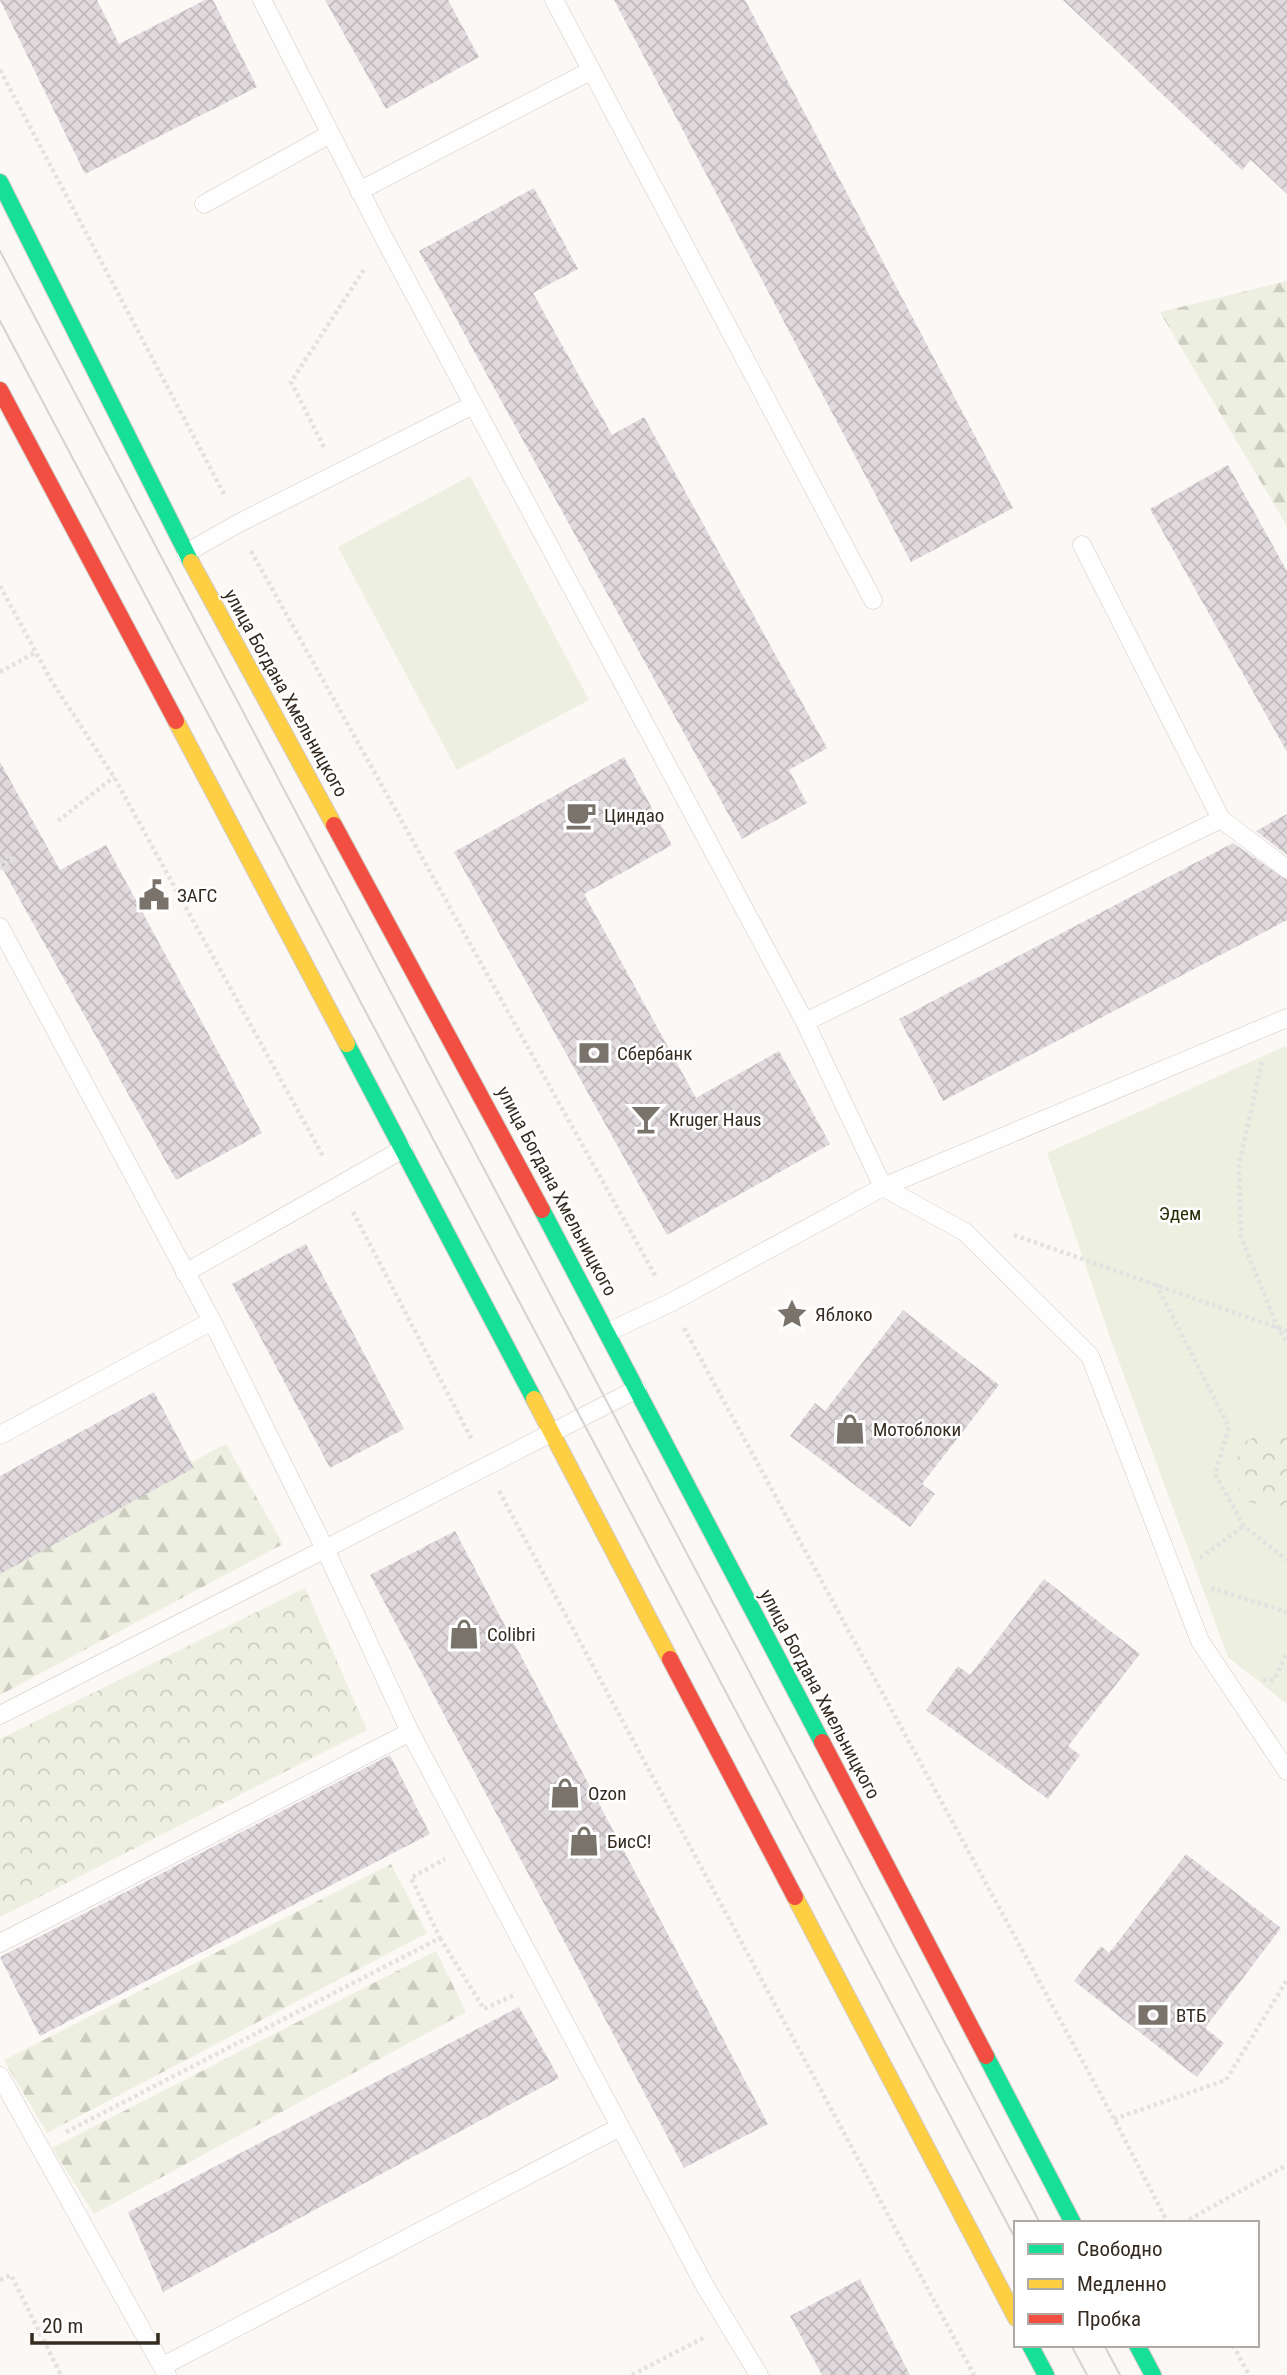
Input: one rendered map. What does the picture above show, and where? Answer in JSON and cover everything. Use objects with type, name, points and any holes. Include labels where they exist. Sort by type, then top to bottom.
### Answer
[{"type":"highway","name":"улица Богдана Хмельницкого","points":[[0,182],[186,553],[608,1332],[1072,2221]]},
{"type":"highway","points":[[0,390],[403,1149],[1014,2314]]},
{"type":"highway","points":[[1031,2347],[1046,2375]]},
{"type":"highway","points":[[1138,2347],[1153,2375]]},
{"type":"lane","points":[[262,0],[359,191],[805,1022],[883,1187],[965,1232],[1090,1356],[1200,1641],[1287,1771]]},
{"type":"lane","points":[[554,0],[873,600]]},
{"type":"lane","points":[[359,191],[590,71]]},
{"type":"lane","points":[[204,204],[330,134]]},
{"type":"lane","points":[[186,553],[239,523],[473,405]]},
{"type":"lane","points":[[1082,545],[1221,819],[1287,869]]},
{"type":"lane","points":[[805,1022],[1221,819]]},
{"type":"lane","points":[[0,927],[212,1321],[326,1549],[410,1732],[620,2127],[728,2325],[759,2375]]},
{"type":"lane","points":[[608,1332],[670,1303],[883,1187],[1279,1022]]},
{"type":"lane","points":[[186,1273],[403,1149]]},
{"type":"lane","points":[[0,1435],[212,1321]]},
{"type":"lane","points":[[0,1715],[637,1389]]},
{"type":"lane","points":[[0,1943],[410,1732]]},
{"type":"lane","points":[[0,2076],[165,2371],[620,2127]]},
{"type":"path","points":[[0,71],[239,523],[264,580],[670,1303],[1167,2221]]},
{"type":"path","points":[[338,474],[291,382],[384,238]]},
{"type":"path","points":[[0,672],[36,652]]},
{"type":"path","points":[[58,821],[114,778]]},
{"type":"path","points":[[0,869],[15,855]]},
{"type":"path","points":[[1279,1022],[1239,1166],[1241,1237],[1277,1326],[1287,1342]]},
{"type":"path","points":[[965,1232],[1008,1233],[1287,1331]]},
{"type":"path","points":[[1156,1283],[1229,1427],[1215,1474],[1244,1526],[1287,1560]]},
{"type":"path","points":[[1175,1577],[1244,1526]]},
{"type":"path","points":[[1175,1577],[1287,1612]]},
{"type":"path","points":[[469,1844],[411,1878],[440,1938],[484,2009],[543,1982]]},
{"type":"path","points":[[39,2146],[440,1938]]},
{"type":"path","points":[[1114,2119],[1226,2080],[1287,1980]]},
{"type":"path","points":[[1186,2221],[1287,2165]]},
{"type":"path","points":[[0,2280],[10,2275],[61,2375]]},
{"type":"path","points":[[632,2375],[728,2325]]},
{"type":"path","points":[[1234,2347],[1248,2375]]},
{"type":"green space","points":[[1287,281],[1287,526],[1160,312]]},
{"type":"green space","points":[[470,476],[589,700],[457,770],[338,547]]},
{"type":"green space","name":"Эдем","points":[[1286,1046],[1287,1704],[1228,1657],[1111,1340],[1047,1153]]},
{"type":"green space","points":[[1264,1432],[1287,1438],[1287,1504],[1271,1509],[1242,1499],[1233,1470],[1243,1443]]},
{"type":"green space","points":[[226,1444],[283,1544],[0,1695],[0,1563]]},
{"type":"green space","points":[[305,1588],[367,1730],[0,1917],[0,1739]]},
{"type":"green space","points":[[391,1864],[427,1933],[47,2133],[4,2060]]},
{"type":"green space","points":[[436,1951],[466,2012],[94,2214],[52,2148]]},
{"type":"building","points":[[0,0],[97,0],[119,44],[205,0],[213,0],[257,87],[85,174]]},
{"type":"building","points":[[325,0],[448,0],[479,57],[386,109]]},
{"type":"building","points":[[614,0],[745,0],[1013,508],[911,562]]},
{"type":"building","points":[[1063,0],[1287,0],[1287,194],[1251,160],[1242,170]]},
{"type":"building","points":[[534,188],[578,269],[533,293],[612,435],[644,417],[827,748],[789,770],[807,803],[742,839],[419,251]]},
{"type":"building","points":[[1228,465],[1287,571],[1287,752],[1150,509]]},
{"type":"building","points":[[624,757],[672,845],[584,894],[696,1098],[779,1051],[830,1144],[667,1235],[454,852]]},
{"type":"building","points":[[0,762],[60,870],[106,845],[262,1133],[176,1180],[0,864]]},
{"type":"building","points":[[1287,814],[1287,855],[1256,831]]},
{"type":"building","points":[[1233,843],[1287,880],[1287,920],[943,1101],[899,1019]]},
{"type":"building","points":[[306,1244],[404,1429],[330,1468],[232,1284]]},
{"type":"building","points":[[903,1310],[999,1385],[922,1484],[935,1494],[910,1527],[790,1436],[815,1403],[825,1411]]},
{"type":"building","points":[[154,1392],[194,1468],[0,1574],[0,1476]]},
{"type":"building","points":[[455,1531],[768,2124],[684,2168],[370,1575]]},
{"type":"building","points":[[1044,1579],[1140,1654],[1068,1746],[1080,1755],[1048,1799],[926,1710],[958,1666],[970,1675]]},
{"type":"building","points":[[390,1755],[430,1834],[40,2036],[0,1957]]},
{"type":"building","points":[[1186,1854],[1281,1928],[1205,2028],[1224,2043],[1197,2077],[1074,1981],[1101,1946],[1109,1953]]},
{"type":"building","points":[[519,2007],[559,2078],[163,2292],[128,2212]]},
{"type":"building","points":[[860,2279],[910,2375],[822,2375],[790,2316]]},
{"type":"tram line","points":[[0,251],[1039,2221]]},
{"type":"tram line","points":[[0,321],[1014,2236]]},
{"type":"tram line","points":[[1072,2347],[1087,2375]]},
{"type":"tram line","points":[[1105,2347],[1120,2375]]},
{"type":"traffic: fast","points":[[0,182],[191,562]]},
{"type":"traffic: fast","points":[[347,1044],[534,1399]]},
{"type":"traffic: fast","points":[[542,1210],[822,1742]]},
{"type":"traffic: fast","points":[[986,2056],[1072,2221]]},
{"type":"traffic: fast","points":[[1031,2347],[1046,2375]]},
{"type":"traffic: fast","points":[[1138,2347],[1153,2375]]},
{"type":"traffic: slow","points":[[191,562],[334,825]]},
{"type":"traffic: slow","points":[[176,721],[347,1044]]},
{"type":"traffic: slow","points":[[534,1399],[670,1659]]},
{"type":"traffic: slow","points":[[795,1897],[1014,2314]]},
{"type":"traffic: jam","points":[[0,390],[176,721]]},
{"type":"traffic: jam","points":[[334,825],[542,1210]]},
{"type":"traffic: jam","points":[[670,1659],[795,1897]]},
{"type":"traffic: jam","points":[[822,1742],[986,2056]]},
{"type":"place","name":"Циндао","points":[[581,815]]},
{"type":"place","name":"ЗАГС","points":[[154,895]]},
{"type":"place","name":"Сбербанк","points":[[594,1053]]},
{"type":"place","name":"Kruger Haus","points":[[646,1119]]},
{"type":"place","name":"Яблоко","points":[[792,1314]]},
{"type":"place","name":"Мотоблоки","points":[[850,1429]]},
{"type":"place","name":"Colibri","points":[[464,1634]]},
{"type":"place","name":"Ozon","points":[[565,1793]]},
{"type":"place","name":"БисС!","points":[[584,1841]]},
{"type":"place","name":"ВТБ","points":[[1153,2015]]}]
